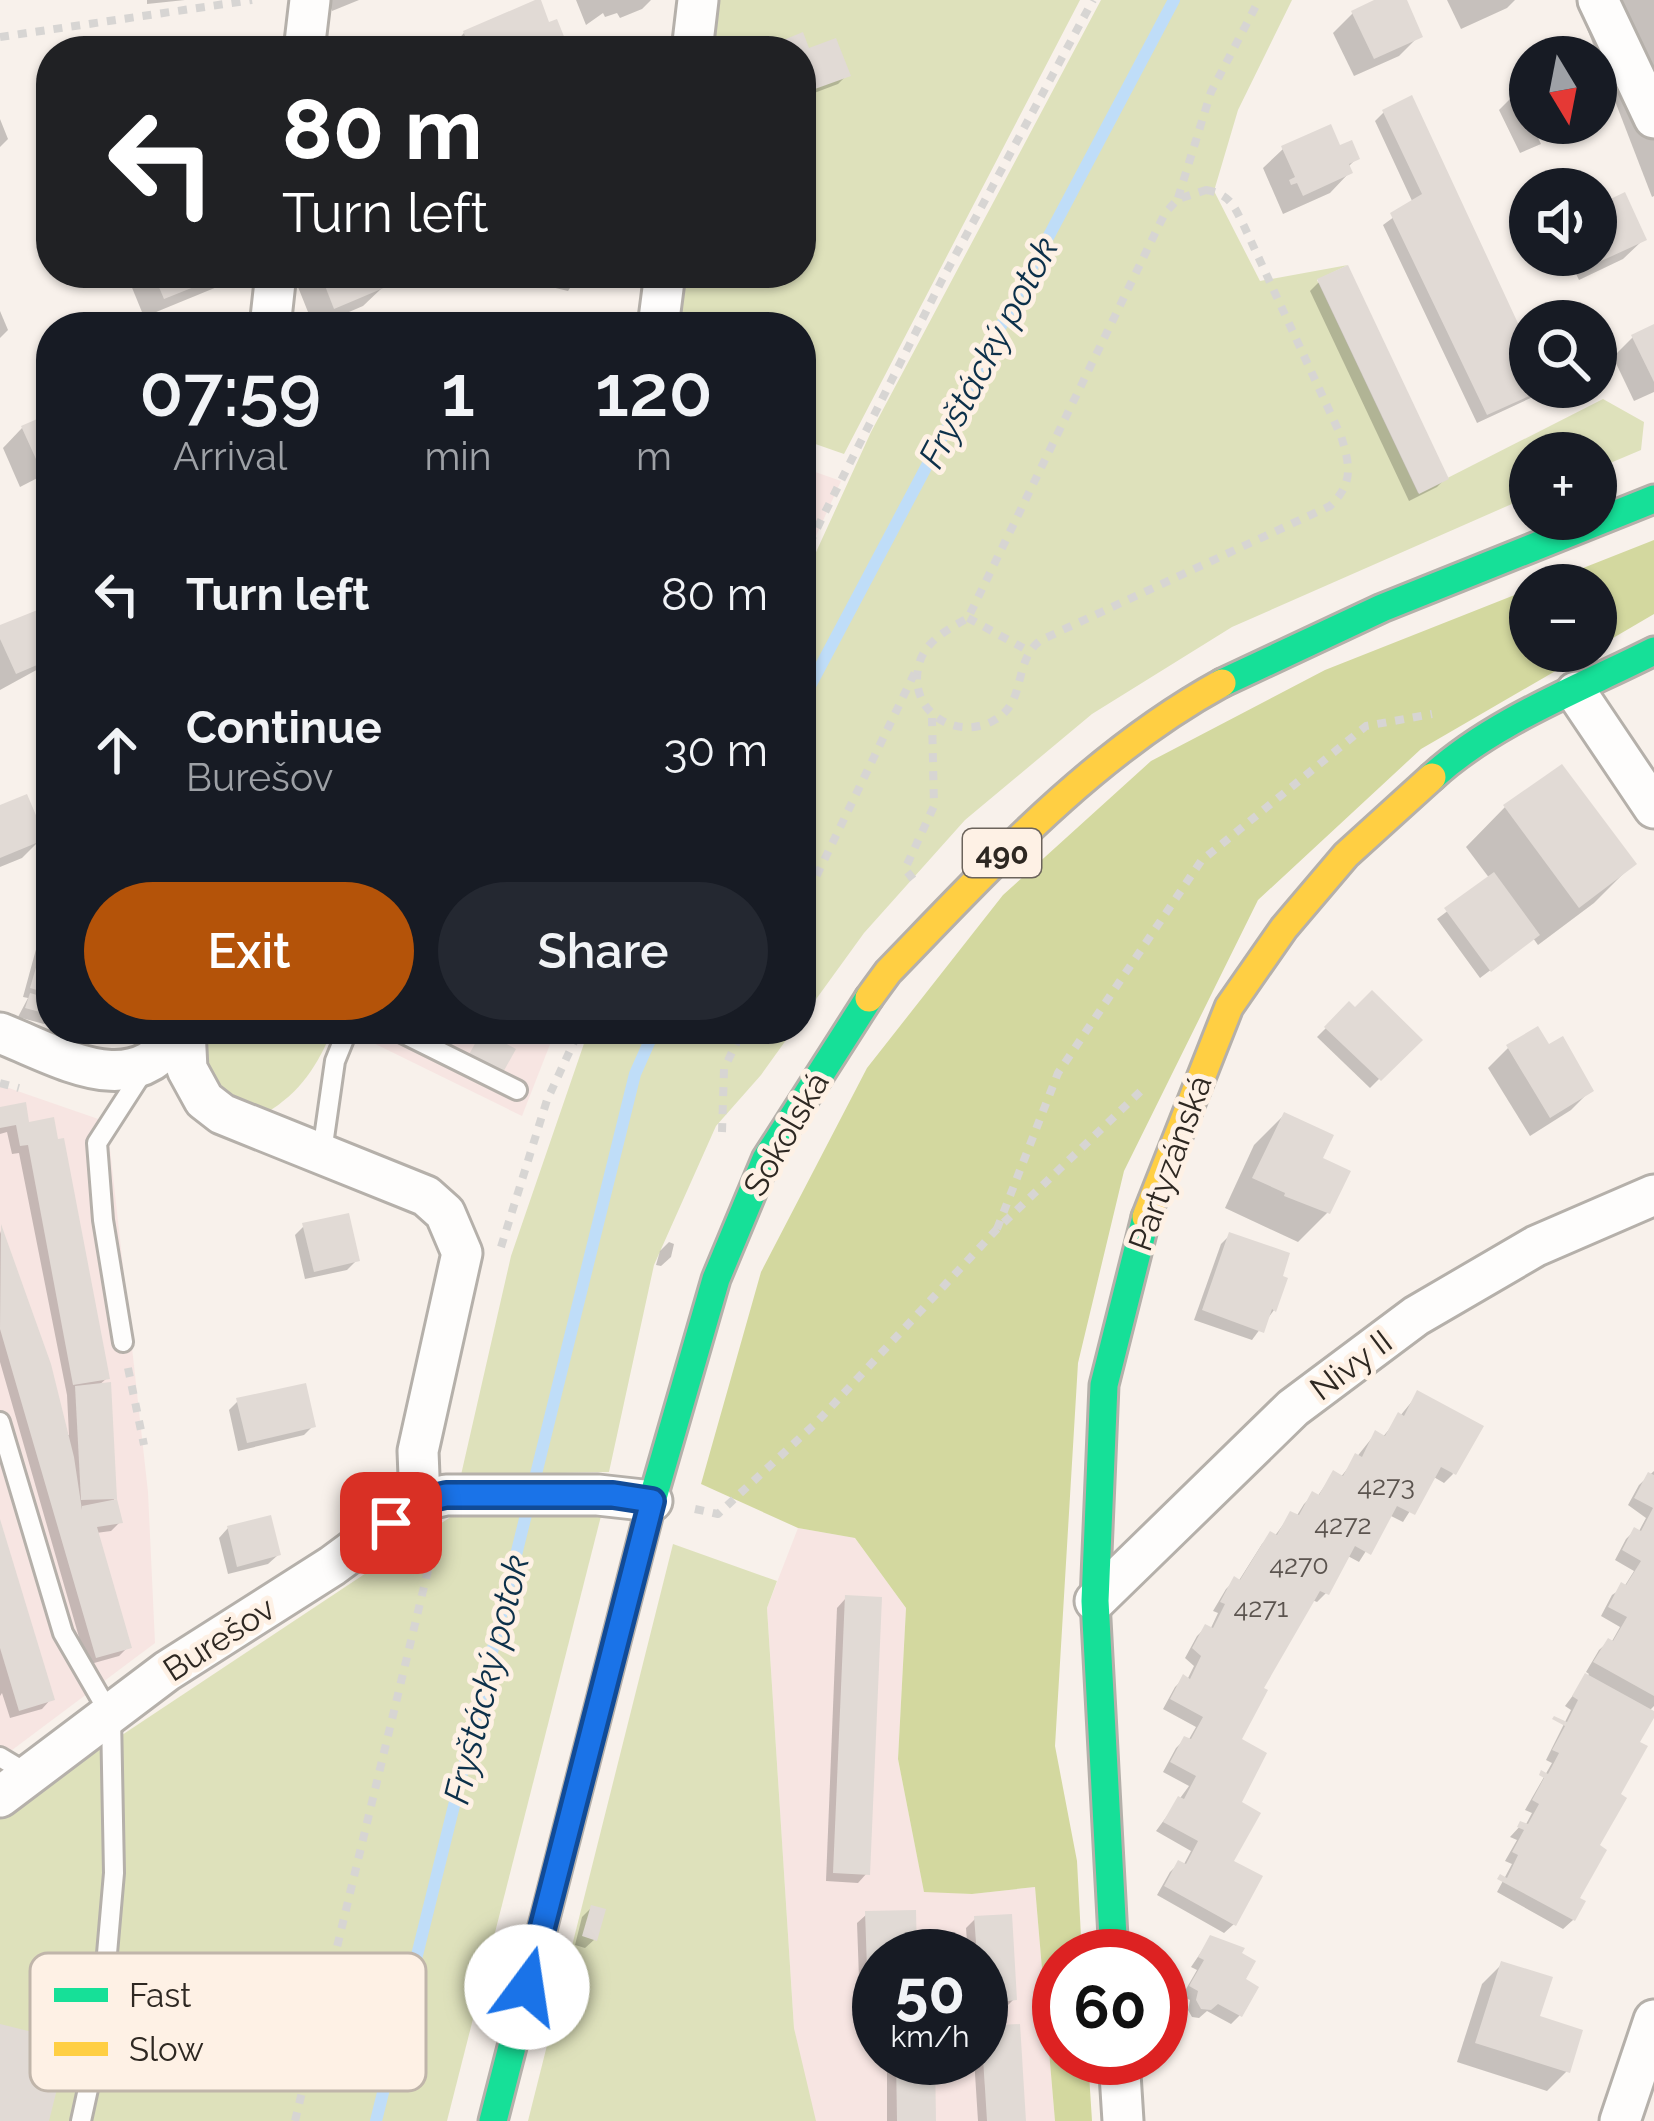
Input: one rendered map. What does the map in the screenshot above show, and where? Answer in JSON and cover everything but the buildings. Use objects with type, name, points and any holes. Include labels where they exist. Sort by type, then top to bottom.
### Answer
[{"type":"main road","name":"Sokolská","points":[[493,2121],[652,1501],[716,1279],[766,1160],[846,1030],[888,972],[940,914],[1031,824],[1199,696],[1382,608],[1654,499]]},
{"type":"main road","name":"Partyzánská","points":[[1113,1929],[1095,1601],[1105,1385],[1151,1196],[1229,1007],[1284,928],[1346,855],[1447,763],[1654,651]]},
{"type":"street","points":[[306,36],[310,0]]},
{"type":"street","points":[[694,36],[698,0]]},
{"type":"street","points":[[1598,0],[1654,118]]},
{"type":"street","points":[[1576,692],[1654,808]]},
{"type":"street","points":[[0,1033],[114,1072],[146,1066],[171,1044]]},
{"type":"street","points":[[184,1044],[187,1069],[204,1100],[223,1114],[426,1196],[446,1213],[462,1253],[418,1451],[442,1497],[598,1495],[652,1501]]},
{"type":"street","name":"Nivy II","points":[[1095,1601],[1293,1408],[1416,1316],[1536,1246],[1654,1195]]},
{"type":"street","name":"Burešov","points":[[10,1776],[111,1716],[167,1672],[442,1497]]},
{"type":"street","points":[[1620,2121],[1654,2020]]},
{"type":"street","points":[[1121,2085],[1123,2121]]},
{"type":"lane","points":[[322,1152],[335,1061],[342,1044]]},
{"type":"lane","points":[[424,1044],[518,1090]]},
{"type":"lane","points":[[123,1342],[97,1143],[146,1066]]},
{"type":"lane","points":[[0,1422],[63,1633],[111,1716],[115,1873],[108,1953]]},
{"type":"lane","points":[[81,2121],[88,2091]]},
{"type":"path","points":[[0,37],[253,0]]},
{"type":"path","points":[[816,530],[942,280],[1093,0]]},
{"type":"path","points":[[1178,200],[1211,92],[1259,0]]},
{"type":"path","points":[[816,877],[920,659],[939,635],[968,618],[1165,213],[1178,200],[1206,190],[1222,192],[1232,201],[1341,436],[1350,470],[1348,486],[1330,506],[1041,640],[1027,650],[1013,705],[994,721],[971,729],[950,727],[932,716]]},
{"type":"path","points":[[968,618],[1027,650]]},
{"type":"path","points":[[920,659],[919,683],[932,716],[934,806],[905,868],[940,914]]},
{"type":"path","points":[[997,1229],[1058,1073],[1201,861],[1366,726],[1434,714]]},
{"type":"path","points":[[736,1044],[724,1070],[722,1140],[766,1160]]},
{"type":"path","points":[[652,1501],[718,1514],[815,1423],[997,1229],[1146,1087]]},
{"type":"path","points":[[123,1342],[143,1445]]},
{"type":"path","points":[[335,1953],[442,1497]]},
{"type":"path","points":[[295,2121],[302,2091]]},
{"type":"shaded area","points":[[816,472],[841,481],[816,536]]},
{"type":"shaded area","points":[[375,1044],[550,1044],[522,1116]]},
{"type":"shaded area","points":[[0,1085],[107,1122],[148,1492],[155,1643],[0,1759]]},
{"type":"shaded area","points":[[798,1528],[855,1538],[906,1608],[898,1759],[924,1891],[972,1894],[1035,1887],[1039,1929],[1032,1929],[1032,2085],[1052,2085],[1055,2121],[814,2121],[794,2028],[767,1608]]},
{"type":"green space","points":[[710,0],[1080,0],[844,454],[816,444],[816,312],[671,312],[674,288],[816,288],[816,36],[706,36]]},
{"type":"green space","points":[[1101,0],[1292,0],[1238,110],[1214,191],[1260,281],[1348,265],[1317,280],[1418,493],[1509,447],[1509,505],[1232,627],[1092,714],[965,820],[864,933],[816,999],[816,552],[871,432]]},
{"type":"green space","points":[[1617,407],[1644,422],[1641,450],[1617,460],[1617,432],[1538,432],[1585,408]]},
{"type":"green space","points":[[1654,540],[1654,614],[1617,636],[1617,564],[1593,564]]},
{"type":"green space","points":[[1509,597],[1509,672],[1554,672],[1421,749],[1258,900],[1124,1171],[1078,1363],[1055,1746],[1077,1861],[1081,1929],[1039,1929],[1035,1887],[972,1894],[924,1892],[898,1759],[906,1608],[855,1538],[798,1528],[701,1484],[761,1272],[867,1068],[1003,895],[1151,761],[1325,670]]},
{"type":"green space","points":[[202,1044],[326,1044],[307,1077],[266,1113],[212,1089]]},
{"type":"green space","points":[[584,1044],[783,1044],[716,1126],[654,1265],[609,1472],[461,1475],[511,1256]]},
{"type":"green space","points":[[452,1516],[601,1516],[447,2121],[0,2121],[0,1816]]},
{"type":"green space","points":[[673,1544],[777,1581],[767,1608],[794,2028],[816,2121],[528,2121]]},
{"type":"green space","points":[[1052,2085],[1090,2085],[1092,2121],[1055,2121]]},
{"type":"waterway","name":"Fryštácký potok","points":[[816,675],[1174,0]]},
{"type":"waterway","name":"Fryštácký potok","points":[[418,1953],[635,1074],[648,1044]]},
{"type":"waterway","name":"Fryštácký potok","points":[[376,2121],[383,2091]]},
{"type":"traffic: fast","points":[[1222,683],[1382,608],[1654,499]]},
{"type":"traffic: fast","points":[[1432,777],[1510,722],[1654,651]]},
{"type":"traffic: fast","points":[[493,2121],[652,1501],[716,1279],[766,1159],[869,998]]},
{"type":"traffic: fast","points":[[1113,1929],[1095,1601],[1104,1385],[1146,1217]]},
{"type":"traffic: slow","points":[[869,998],[888,972],[1044,815],[1129,743],[1222,683]]},
{"type":"traffic: slow","points":[[1146,1217],[1229,1007],[1284,928],[1346,855],[1432,777]]},
{"type":"route","points":[[391,1523],[420,1501],[446,1495],[613,1495],[652,1501],[527,1987]]}]
